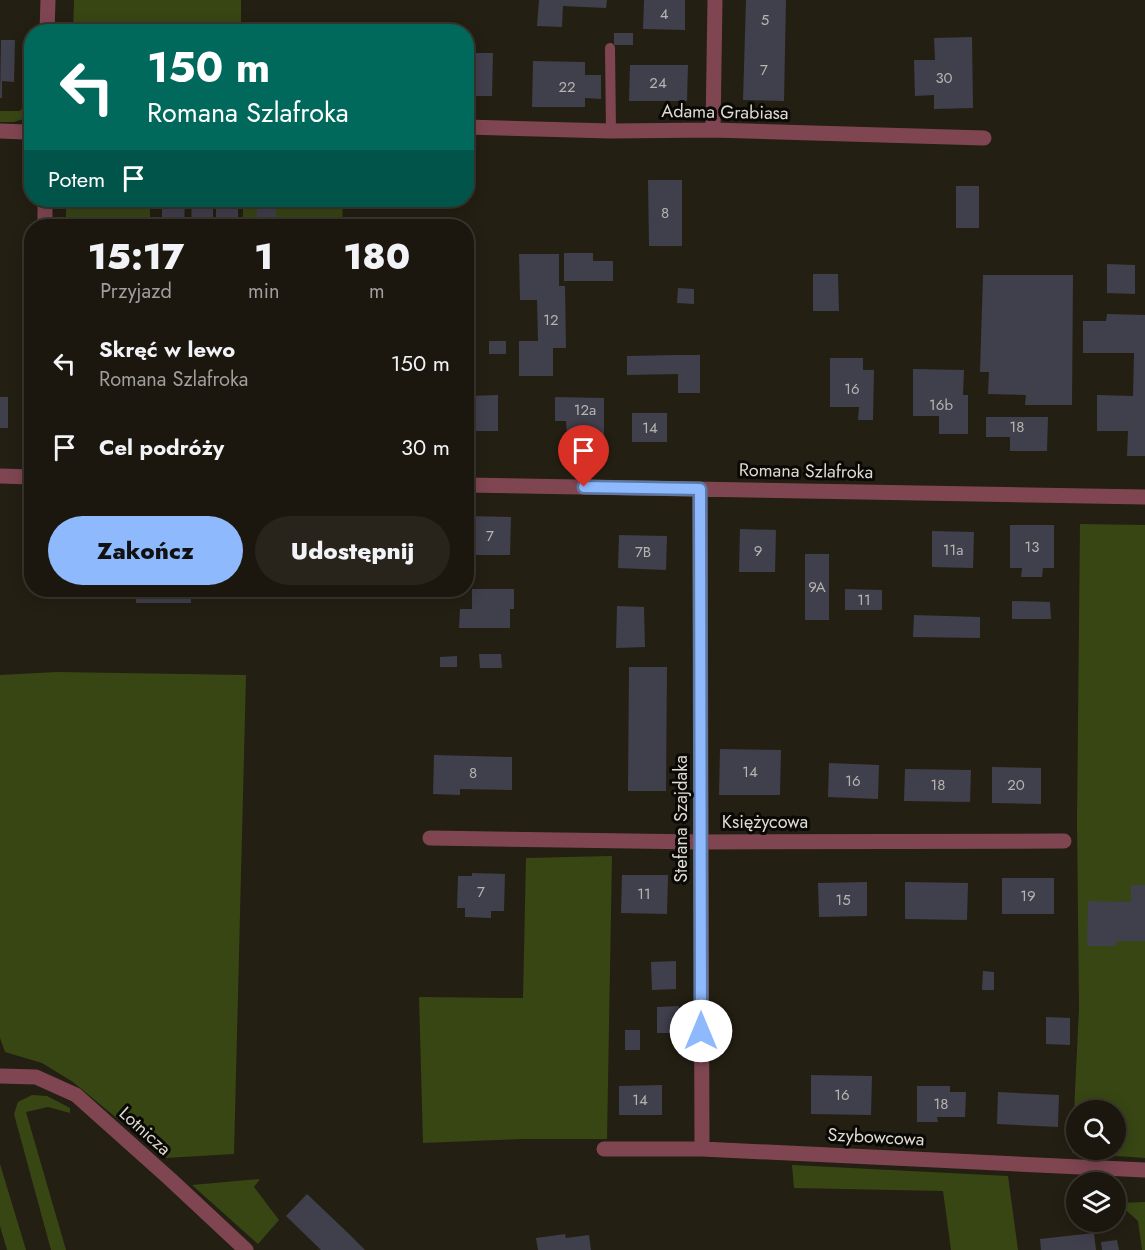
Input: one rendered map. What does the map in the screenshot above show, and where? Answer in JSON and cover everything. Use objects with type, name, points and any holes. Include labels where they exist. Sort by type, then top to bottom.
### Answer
[{"type":"street","points":[[47,24],[48,0]]},
{"type":"street","points":[[713,130],[716,0]]},
{"type":"street","name":"Adama Grabiasa","points":[[474,127],[610,131],[713,130],[984,138]]},
{"type":"street","points":[[0,131],[24,132]]},
{"type":"street","points":[[0,476],[24,477]]},
{"type":"street","name":"Romana Szlafroka","points":[[474,485],[1145,497]]},
{"type":"street","name":"Stefana Szajdaka","points":[[700,489],[702,1149]]},
{"type":"street","name":"Księżycowa","points":[[430,838],[701,842],[1064,841]]},
{"type":"street","name":"Lotnicza","points":[[0,1076],[36,1077],[76,1095],[246,1250]]},
{"type":"street","name":"Szybowcowa","points":[[604,1149],[702,1149],[1145,1170]]},
{"type":"lane","points":[[610,48],[610,131]]},
{"type":"green space","points":[[74,0],[241,0],[241,24],[73,24]]},
{"type":"green space","points":[[24,106],[24,119],[14,122],[0,122],[0,111],[20,111]]},
{"type":"green space","points":[[66,207],[150,207],[150,219],[66,219]]},
{"type":"green space","points":[[243,207],[343,207],[342,219],[243,219]]},
{"type":"green space","points":[[1080,524],[1145,525],[1145,1158],[1126,1157],[1126,1100],[1075,1100],[1079,1009],[1077,822]]},
{"type":"green space","points":[[57,672],[246,675],[234,1154],[165,1158],[73,1082],[42,1063],[5,1052],[0,1038],[0,675]]},
{"type":"green space","points":[[612,856],[607,1139],[521,1139],[423,1143],[419,997],[523,998],[526,858]]},
{"type":"green space","points":[[32,1095],[47,1096],[70,1108],[70,1113],[48,1107],[26,1112],[66,1250],[51,1250],[14,1114],[18,1102]]},
{"type":"green space","points":[[0,1164],[26,1250],[7,1250],[0,1226]]},
{"type":"green space","points":[[792,1165],[1008,1176],[1018,1250],[951,1250],[943,1191],[794,1188]]},
{"type":"green space","points":[[260,1179],[254,1187],[279,1220],[258,1244],[192,1185]]},
{"type":"green space","points":[[1145,1202],[1145,1250],[1142,1250],[1138,1221],[1126,1210],[1126,1203]]},
{"type":"building","points":[[539,0],[607,0],[606,8],[563,6],[562,27],[537,26]]},
{"type":"building","points":[[644,0],[685,0],[685,30],[643,29]]},
{"type":"building","points":[[746,0],[786,0],[784,101],[743,100]]},
{"type":"building","points":[[614,33],[633,33],[633,45],[614,45]]},
{"type":"building","points":[[972,37],[973,108],[934,109],[934,95],[915,96],[914,60],[935,60],[934,38]]},
{"type":"building","points":[[1,40],[15,40],[14,82],[2,81],[2,98],[0,98]]},
{"type":"building","points":[[474,53],[493,53],[492,96],[474,96]]},
{"type":"building","points":[[533,61],[585,62],[585,75],[601,75],[601,99],[585,98],[585,107],[532,107]]},
{"type":"building","points":[[630,65],[688,65],[687,101],[629,101]]},
{"type":"building","points":[[648,180],[682,180],[682,246],[649,246]]},
{"type":"building","points":[[956,186],[979,186],[979,228],[956,228]]},
{"type":"building","points":[[162,207],[185,207],[184,219],[162,219]]},
{"type":"building","points":[[192,207],[213,207],[213,219],[191,219]]},
{"type":"building","points":[[216,207],[238,207],[238,219],[216,219]]},
{"type":"building","points":[[257,208],[276,208],[276,219],[257,219]]},
{"type":"building","points":[[564,253],[593,253],[593,261],[613,261],[613,281],[564,281]]},
{"type":"building","points":[[519,254],[559,254],[559,286],[565,286],[566,348],[553,348],[553,376],[519,376],[519,341],[538,341],[537,300],[520,300]]},
{"type":"building","points":[[1107,264],[1135,265],[1135,294],[1107,293]]},
{"type":"building","points":[[813,274],[838,274],[839,311],[813,311]]},
{"type":"building","points":[[983,275],[1073,275],[1072,405],[1025,405],[1026,395],[988,394],[989,372],[980,372]]},
{"type":"building","points":[[678,288],[694,289],[694,304],[677,303]]},
{"type":"building","points":[[1107,314],[1145,315],[1145,456],[1127,456],[1128,431],[1097,431],[1097,395],[1133,396],[1134,353],[1083,353],[1083,321],[1106,321]]},
{"type":"building","points":[[489,341],[506,341],[506,354],[489,354]]},
{"type":"building","points":[[700,355],[700,393],[678,393],[678,374],[627,375],[627,356]]},
{"type":"building","points":[[830,358],[863,358],[863,370],[874,370],[873,420],[858,420],[859,407],[830,407]]},
{"type":"building","points":[[913,369],[964,370],[963,395],[968,395],[968,434],[939,434],[939,416],[913,416]]},
{"type":"building","points":[[498,395],[498,431],[474,431],[474,396]]},
{"type":"building","points":[[0,397],[8,397],[8,428],[0,428]]},
{"type":"building","points":[[555,397],[604,398],[604,439],[567,439],[566,421],[555,421]]},
{"type":"building","points":[[632,413],[667,413],[667,442],[632,442]]},
{"type":"building","points":[[986,417],[1048,417],[1047,451],[1010,451],[1010,437],[986,437]]},
{"type":"building","points":[[474,516],[511,517],[510,555],[474,555]]},
{"type":"building","points":[[1010,525],[1054,525],[1054,568],[1043,568],[1042,577],[1021,577],[1022,568],[1010,568]]},
{"type":"building","points":[[740,529],[776,530],[775,572],[739,572]]},
{"type":"building","points":[[932,531],[974,532],[973,568],[932,567]]},
{"type":"building","points":[[619,535],[667,536],[666,570],[618,568]]},
{"type":"building","points":[[805,554],[829,554],[829,620],[805,620]]},
{"type":"building","points":[[474,589],[514,589],[514,609],[510,609],[510,628],[459,628],[460,609],[472,609]]},
{"type":"building","points":[[845,589],[882,590],[882,610],[845,610]]},
{"type":"building","points":[[136,597],[191,597],[191,603],[136,603]]},
{"type":"building","points":[[1012,601],[1050,602],[1051,619],[1012,619]]},
{"type":"building","points":[[617,606],[644,607],[645,647],[616,648]]},
{"type":"building","points":[[914,615],[980,617],[980,638],[913,637]]},
{"type":"building","points":[[479,654],[501,654],[502,668],[480,668]]},
{"type":"building","points":[[457,656],[457,667],[440,667],[440,657]]},
{"type":"building","points":[[629,667],[667,667],[666,791],[628,791]]},
{"type":"building","points":[[720,749],[781,750],[780,795],[719,795]]},
{"type":"building","points":[[434,755],[512,757],[512,790],[460,789],[460,795],[433,794]]},
{"type":"building","points":[[829,763],[879,765],[878,799],[828,797]]},
{"type":"building","points":[[992,767],[1041,768],[1041,804],[992,803]]},
{"type":"building","points":[[905,769],[971,770],[970,802],[904,801]]},
{"type":"building","points":[[472,873],[505,874],[504,911],[491,911],[491,918],[465,917],[465,908],[457,908],[458,876],[472,876]]},
{"type":"building","points":[[622,875],[668,875],[667,914],[621,913]]},
{"type":"building","points":[[1002,878],[1054,878],[1054,914],[1002,914]]},
{"type":"building","points":[[867,882],[867,916],[819,917],[818,883]]},
{"type":"building","points":[[905,882],[968,883],[967,920],[905,919]]},
{"type":"building","points":[[1131,885],[1145,885],[1145,941],[1117,941],[1116,946],[1087,946],[1088,901],[1131,902]]},
{"type":"building","points":[[676,961],[676,989],[652,990],[651,962]]},
{"type":"building","points":[[983,971],[994,972],[994,990],[982,990]]},
{"type":"building","points":[[679,1006],[679,1033],[657,1033],[657,1007]]},
{"type":"building","points":[[1046,1017],[1070,1018],[1070,1045],[1046,1044]]},
{"type":"building","points":[[625,1030],[640,1030],[640,1050],[625,1050]]},
{"type":"building","points":[[811,1075],[872,1076],[871,1115],[811,1114]]},
{"type":"building","points":[[662,1085],[662,1115],[619,1115],[619,1086]]},
{"type":"building","points":[[917,1086],[950,1086],[950,1092],[966,1092],[965,1117],[937,1117],[938,1122],[917,1122]]},
{"type":"building","points":[[998,1092],[1059,1095],[1058,1127],[997,1124]]},
{"type":"building","points":[[307,1194],[365,1250],[321,1250],[286,1216]]},
{"type":"building","points":[[1094,1233],[1096,1250],[1041,1250],[1040,1239]]},
{"type":"building","points":[[565,1234],[566,1238],[589,1235],[591,1250],[538,1250],[536,1238]]},
{"type":"building","points":[[1117,1240],[1119,1250],[1102,1250],[1101,1242]]},
{"type":"route","points":[[584,487],[700,489],[701,1031]]}]
